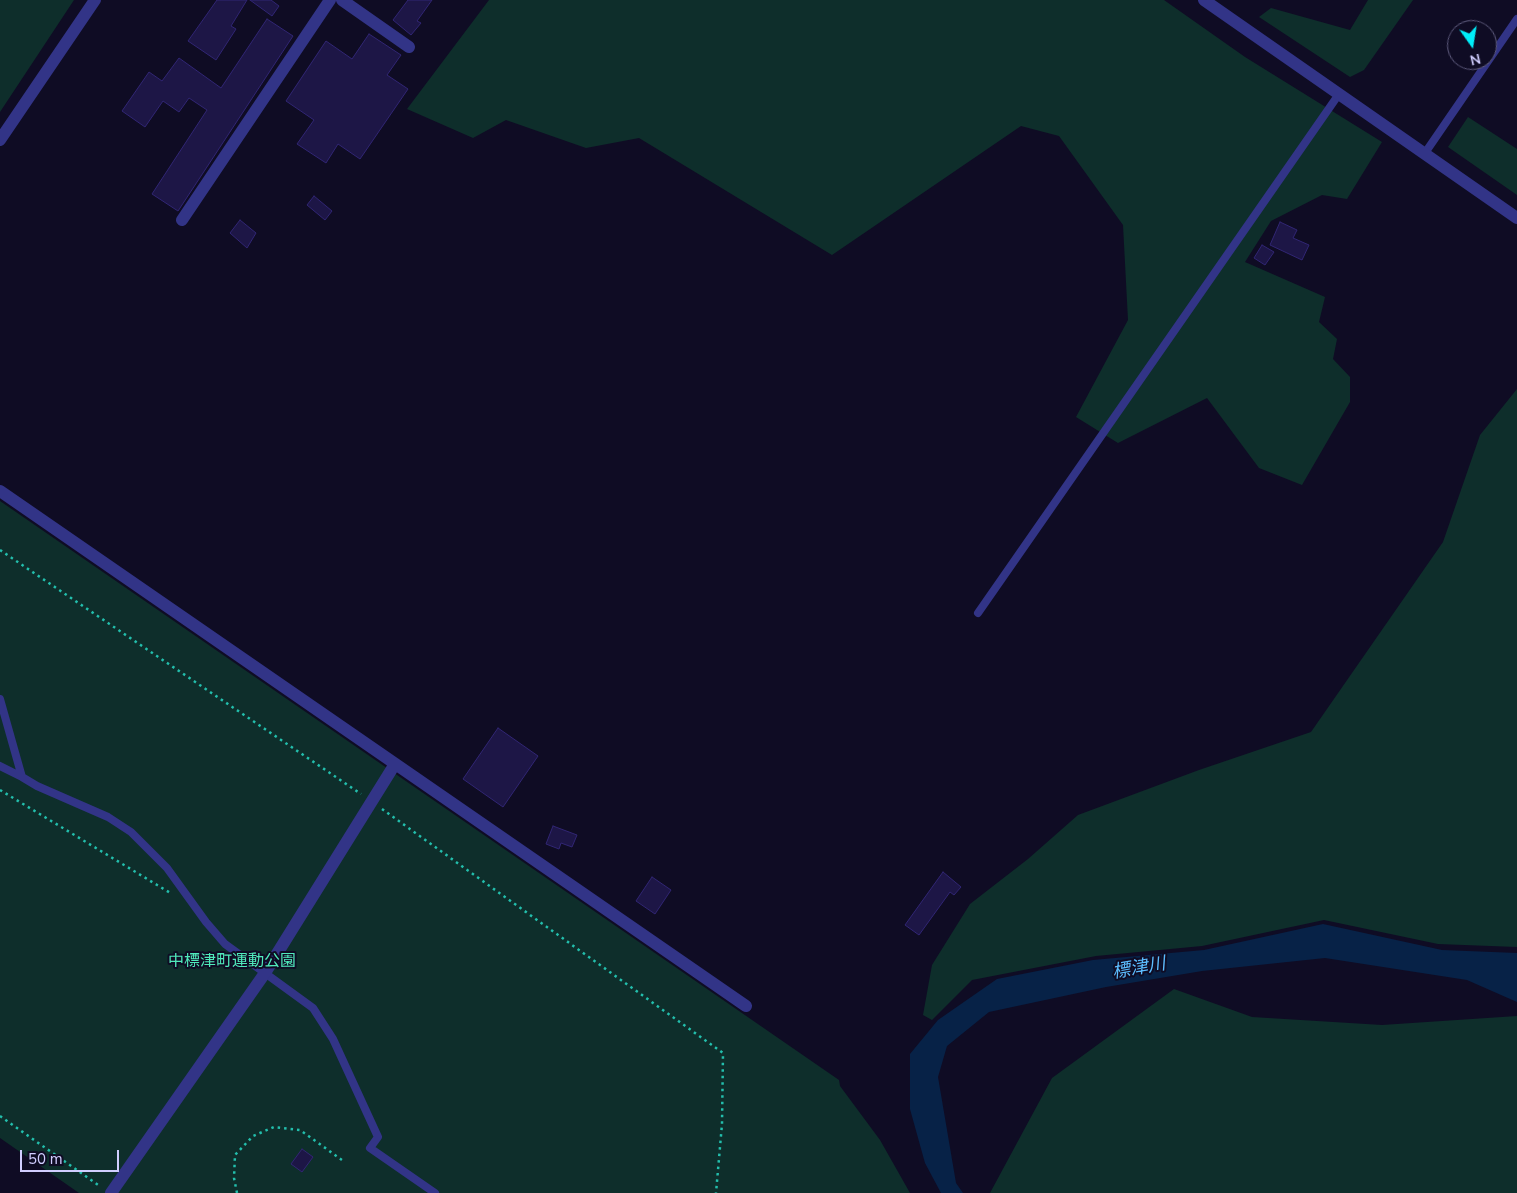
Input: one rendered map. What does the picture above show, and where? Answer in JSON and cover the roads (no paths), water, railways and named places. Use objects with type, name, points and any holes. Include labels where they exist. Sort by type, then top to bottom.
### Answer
[{"type":"street","points":[[0,140],[95,0]]},
{"type":"street","points":[[182,220],[330,0]]},
{"type":"street","points":[[342,0],[409,46]]},
{"type":"street","points":[[1204,0],[1517,218]]},
{"type":"street","points":[[0,491],[746,1006]]},
{"type":"street","points":[[107,1190],[265,973],[395,764]]},
{"type":"lane","points":[[1424,154],[1517,19]]},
{"type":"lane","points":[[978,613],[1339,94]]},
{"type":"lane","points":[[0,699],[22,776]]},
{"type":"lane","points":[[0,766],[38,786],[108,817],[131,832],[167,868],[224,944],[313,1008],[333,1039],[378,1137],[370,1148],[435,1193]]},
{"type":"water","name":"標津川","points":[[1323,924],[1442,950],[1517,953],[1517,1002],[1467,980],[1325,958],[1202,971],[1106,987],[989,1012],[947,1046],[938,1077],[956,1183],[963,1193],[941,1193],[925,1163],[910,1109],[910,1054],[938,1020],[997,979],[1093,960],[1204,950]]},
{"type":"park label","name":"中標津町運動公園","points":[[232,962]]}]
